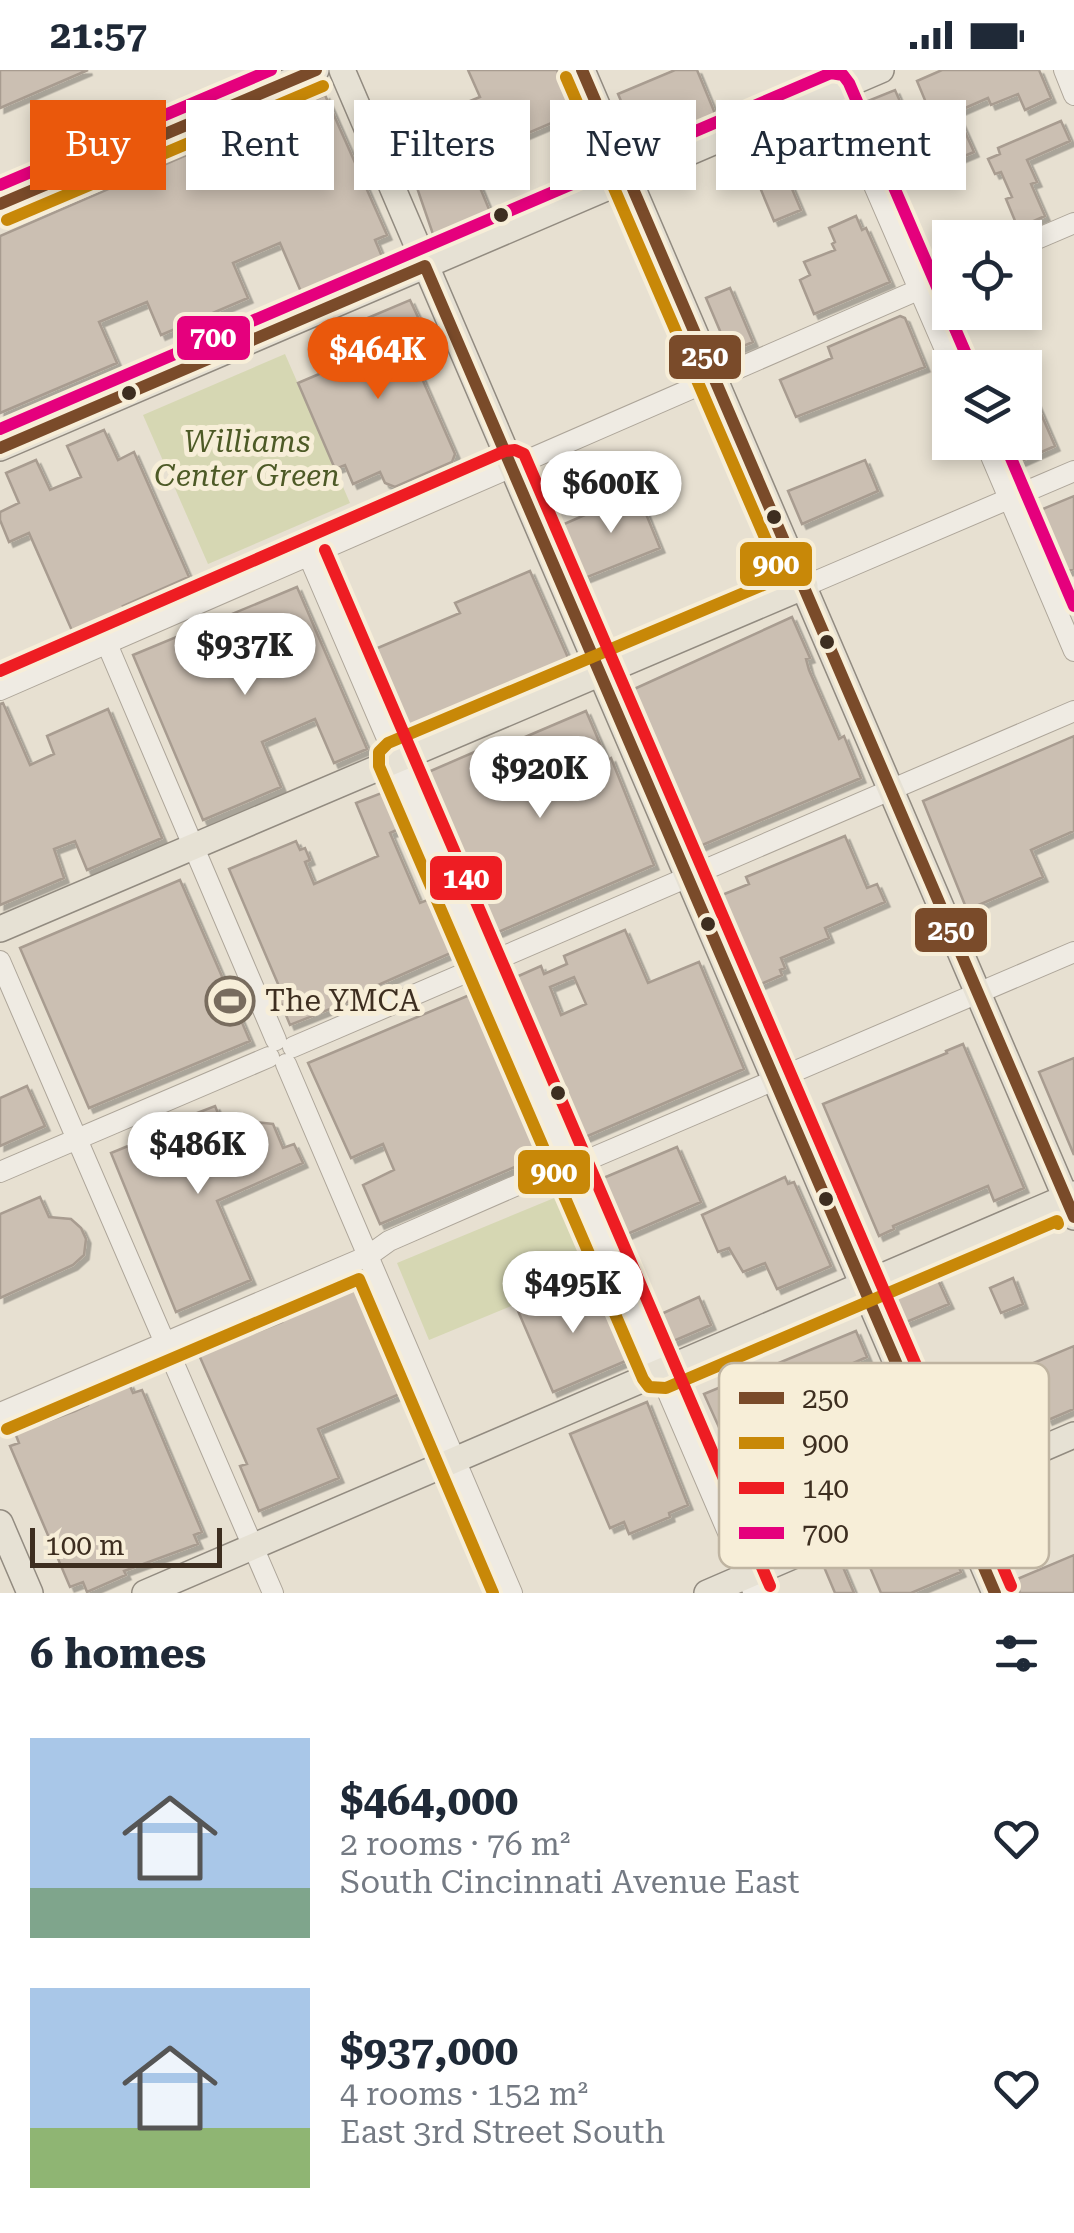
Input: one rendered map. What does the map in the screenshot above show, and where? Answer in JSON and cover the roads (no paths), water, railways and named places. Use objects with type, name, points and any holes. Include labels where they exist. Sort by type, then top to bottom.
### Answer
[{"type":"main road","points":[[0,204],[316,70]]},
{"type":"main road","points":[[342,70],[897,1363]]},
{"type":"main road","points":[[582,70],[595,100]]},
{"type":"main road","points":[[696,145],[829,80],[881,70]]},
{"type":"main road","points":[[3,447],[600,190]]},
{"type":"main road","points":[[146,1593],[864,1284],[1071,1203],[633,190]]},
{"type":"main road","points":[[0,929],[805,586]]},
{"type":"main road","points":[[1049,1446],[1074,1435]]},
{"type":"main road","points":[[0,1523],[30,1593]]},
{"type":"main road","points":[[706,1593],[750,1584],[783,1568]]},
{"type":"main road","points":[[984,1568],[995,1593]]},
{"type":"street","points":[[1064,70],[1074,95]]},
{"type":"street","points":[[829,80],[945,350]]},
{"type":"street","points":[[1042,237],[1074,223]]},
{"type":"street","points":[[0,690],[932,284]]},
{"type":"street","points":[[993,460],[1074,651]]},
{"type":"street","points":[[805,586],[1074,471]]},
{"type":"street","points":[[309,557],[719,1512]]},
{"type":"street","points":[[107,644],[512,1593]]},
{"type":"street","points":[[0,1172],[1074,711]]},
{"type":"street","points":[[0,1413],[368,1256],[393,1252],[559,1180],[571,1167],[1074,952]]},
{"type":"street","points":[[0,961],[273,1593]]},
{"type":"place","name":"The YMCA","points":[[230,1001]]},
{"type":"park label","name":"Williams Center Green","points":[[247,459]]}]
